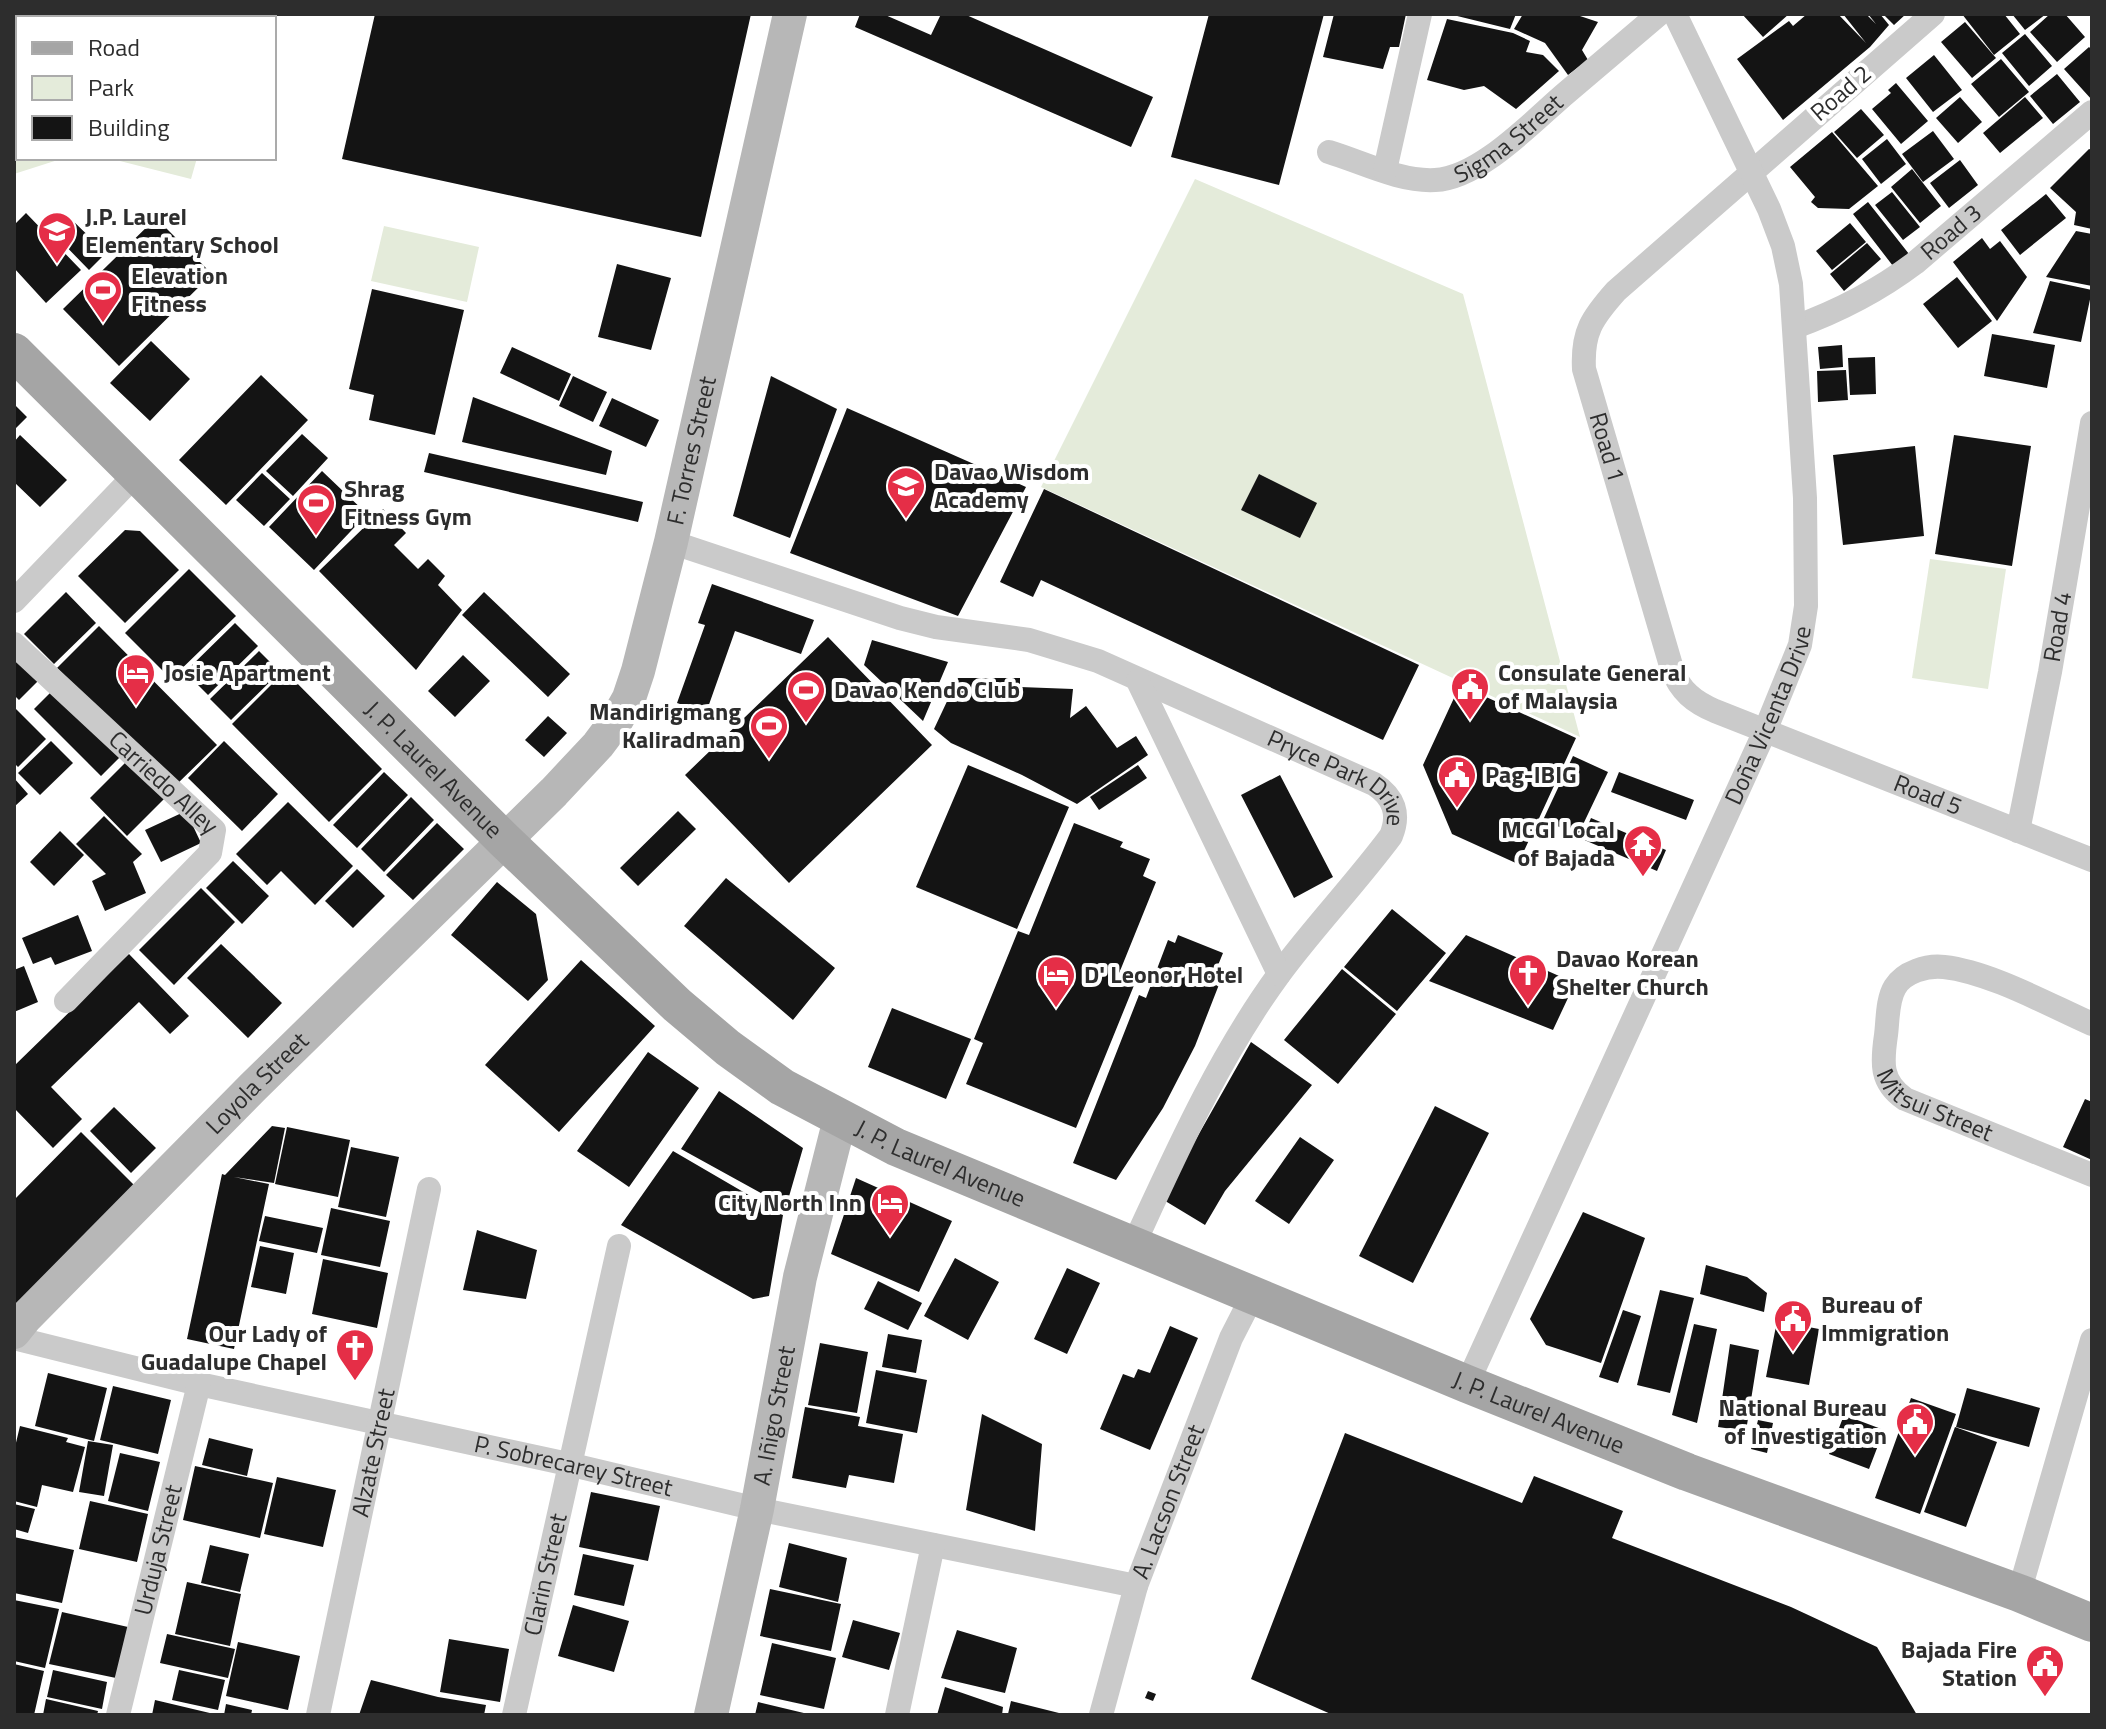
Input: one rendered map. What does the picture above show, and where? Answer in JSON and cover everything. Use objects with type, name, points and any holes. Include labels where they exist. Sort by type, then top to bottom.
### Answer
[{"type":"main road","name":"F. Torres Street","points":[[504,840],[598,745],[624,709],[638,671],[671,542],[790,14]]},
{"type":"main road","name":"J. P. Laurel Avenue","points":[[14,352],[504,840],[677,1005],[782,1087],[896,1147],[1467,1384],[1687,1472],[2019,1593],[2092,1623]]},
{"type":"main road","name":"Loyola Street","points":[[14,1332],[242,1098],[504,840]]},
{"type":"main road","name":"A. Iñigo Street","points":[[711,1715],[757,1509],[800,1277],[840,1119]]},
{"type":"street","points":[[1385,170],[1420,14]]},
{"type":"street","name":"Sigma Street","points":[[1329,152],[1411,178],[1437,180],[1462,173],[1483,161],[1659,14]]},
{"type":"street","name":"Doña Vicenta Drive","points":[[1467,1384],[1765,731],[1800,645],[1806,606],[1805,498],[1795,327],[1783,246],[1769,209],[1675,14]]},
{"type":"street","name":"Road 2","points":[[1750,171],[1933,14]]},
{"type":"street","name":"Road 3","points":[[1795,327],[1837,311],[1886,286],[2092,112]]},
{"type":"street","name":"Road 1","points":[[1750,171],[1616,291],[1588,328],[1583,349],[1590,396],[1677,683],[1698,703],[1765,731]]},
{"type":"street","name":"Road 4","points":[[2018,831],[2092,423]]},
{"type":"street","points":[[14,601],[137,473]]},
{"type":"street","name":"Pryce Park Drive","points":[[671,542],[900,618],[936,627],[1042,643],[1098,661],[1374,784],[1391,800],[1396,812],[1391,836],[1279,974],[1219,1072],[1133,1246]]},
{"type":"street","name":"Carriedo Alley","points":[[14,644],[214,830],[210,853],[66,1001]]},
{"type":"street","points":[[1138,681],[1279,974]]},
{"type":"street","name":"Road 5","points":[[1765,731],[2092,860]]},
{"type":"street","name":"Mitsui Street","points":[[2092,1024],[1986,978],[1942,966],[1922,968],[1908,974],[1896,986],[1890,1002],[1882,1062],[1889,1084],[1905,1099],[2092,1175]]},
{"type":"street","name":"Alzate Street","points":[[318,1715],[429,1189]]},
{"type":"street","name":"Clarin Street","points":[[514,1715],[619,1246]]},
{"type":"street","name":"A. Lacson Street","points":[[1101,1715],[1136,1586],[1231,1338],[1253,1295]]},
{"type":"street","name":"P. Sobrecarey Street","points":[[14,1338],[199,1384],[568,1464],[757,1509],[1136,1586]]},
{"type":"street","points":[[2019,1593],[2092,1340]]},
{"type":"street","name":"Urduja Street","points":[[118,1715],[199,1384]]},
{"type":"street","points":[[897,1715],[933,1545]]},
{"type":"green space","points":[[14,14],[28,16],[16,16],[16,160],[58,160],[14,174]]},
{"type":"green space","points":[[38,14],[236,16],[36,16]]},
{"type":"green space","points":[[116,160],[196,160],[191,179]]},
{"type":"green space","points":[[1195,179],[1463,294],[1580,737],[1041,487]]},
{"type":"green space","points":[[384,226],[479,247],[467,302],[371,281]]},
{"type":"green space","points":[[1930,559],[2006,569],[1988,689],[1912,678]]},
{"type":"building","points":[[375,14],[751,14],[701,237],[342,159]]},
{"type":"building","points":[[860,14],[883,14],[931,35],[941,14],[964,14],[1153,97],[1131,147],[855,27]]},
{"type":"building","points":[[1209,14],[1324,14],[1279,185],[1171,157]]},
{"type":"building","points":[[1334,14],[1406,14],[1399,47],[1390,47],[1383,69],[1323,57]]},
{"type":"building","points":[[1449,14],[1516,14],[1510,29]]},
{"type":"building","points":[[1523,14],[1574,14],[1598,22],[1582,50],[1588,60],[1568,75],[1545,43],[1514,29]]},
{"type":"building","points":[[1742,14],[1789,14],[1763,37]]},
{"type":"building","points":[[1807,14],[1838,14],[1866,43],[1843,14],[1866,14],[1876,24],[1868,14],[1880,14],[1889,25],[1870,47],[1783,120],[1737,59],[1789,21],[1793,26]]},
{"type":"building","points":[[1883,14],[1906,14],[1894,25]]},
{"type":"building","points":[[1962,14],[2004,14],[2020,34],[1994,55]]},
{"type":"building","points":[[2012,14],[2046,14],[2025,30]]},
{"type":"building","points":[[2050,14],[2065,14],[2085,37],[2057,62],[2030,32]]},
{"type":"building","points":[[1447,19],[1513,33],[1530,41],[1526,52],[1543,55],[1559,71],[1516,109],[1484,86],[1464,90],[1427,80]]},
{"type":"building","points":[[1965,22],[1996,58],[1972,78],[1941,42]]},
{"type":"building","points":[[2025,34],[2052,66],[2029,86],[2002,53]]},
{"type":"building","points":[[2089,47],[2092,50],[2092,100],[2064,69]]},
{"type":"building","points":[[1934,55],[1962,90],[1933,112],[1906,78]]},
{"type":"building","points":[[2001,59],[2029,92],[1999,117],[1971,84]]},
{"type":"building","points":[[2057,74],[2080,102],[2053,124],[2030,96]]},
{"type":"building","points":[[1896,83],[1928,121],[1901,144],[1872,109],[1891,93],[1888,90]]},
{"type":"building","points":[[1960,97],[1982,122],[1958,143],[1936,118]]},
{"type":"building","points":[[2025,97],[2043,118],[2000,153],[1983,133]]},
{"type":"building","points":[[1861,109],[1884,135],[1857,158],[1834,132]]},
{"type":"building","points":[[1933,131],[1954,159],[1923,182],[1902,154]]},
{"type":"building","points":[[1832,132],[1878,186],[1849,209],[1818,208],[1811,202],[1815,197],[1790,167]]},
{"type":"building","points":[[1887,139],[1906,164],[1881,184],[1862,159]]},
{"type":"building","points":[[2089,149],[2092,150],[2092,229],[2074,225],[2076,212],[2050,188]]},
{"type":"building","points":[[1960,160],[1978,185],[1949,208],[1930,183]]},
{"type":"building","points":[[1912,169],[1941,206],[1920,223],[1891,187]]},
{"type":"building","points":[[1892,192],[1920,227],[1903,240],[1875,205]]},
{"type":"building","points":[[2046,194],[2066,218],[2020,255],[2001,230]]},
{"type":"building","points":[[1868,202],[1909,254],[1893,266],[1853,214]]},
{"type":"building","points":[[26,213],[81,270],[46,303],[14,268],[14,225]]},
{"type":"building","points":[[69,217],[106,253],[89,270],[53,233]]},
{"type":"building","points":[[156,218],[212,274],[119,366],[63,309]]},
{"type":"building","points":[[1850,223],[1866,242],[1832,270],[1816,251]]},
{"type":"building","points":[[2076,231],[2092,234],[2092,286],[2046,277]]},
{"type":"building","points":[[1982,238],[1990,249],[2000,241],[2027,277],[1997,321],[1953,262]]},
{"type":"building","points":[[1867,243],[1881,259],[1844,291],[1830,274]]},
{"type":"building","points":[[617,264],[671,278],[651,350],[598,337]]},
{"type":"building","points":[[1957,277],[1992,321],[1958,348],[1923,304]]},
{"type":"building","points":[[2050,281],[2092,290],[2081,342],[2033,333]]},
{"type":"building","points":[[372,289],[464,310],[435,435],[369,420],[374,395],[349,389]]},
{"type":"building","points":[[1992,334],[2055,345],[2047,388],[1984,376]]},
{"type":"building","points":[[151,341],[190,379],[150,421],[110,383]]},
{"type":"building","points":[[1842,345],[1843,367],[1820,369],[1818,347]]},
{"type":"building","points":[[512,347],[571,374],[559,401],[500,373]]},
{"type":"building","points":[[1875,357],[1876,394],[1850,395],[1848,358]]},
{"type":"building","points":[[1846,370],[1848,400],[1818,402],[1817,371]]},
{"type":"building","points":[[261,375],[308,420],[226,505],[179,460]]},
{"type":"building","points":[[573,376],[607,392],[593,422],[559,406]]},
{"type":"building","points":[[771,376],[837,409],[790,538],[733,516]]},
{"type":"building","points":[[473,397],[612,451],[606,475],[462,442]]},
{"type":"building","points":[[612,398],[659,420],[646,447],[599,426]]},
{"type":"building","points":[[14,404],[27,417],[14,430]]},
{"type":"building","name":"Davao Wisdom Academy","points":[[847,408],[1026,487],[958,616],[790,553]]},
{"type":"building","points":[[302,434],[328,458],[293,496],[266,471]]},
{"type":"building","points":[[20,435],[67,480],[40,507],[14,482],[14,442]]},
{"type":"building","points":[[1954,435],[2031,446],[2012,566],[1935,554]]},
{"type":"building","points":[[1915,446],[1924,536],[1843,545],[1833,455]]},
{"type":"building","points":[[429,453],[643,502],[638,522],[424,472]]},
{"type":"building","points":[[322,471],[367,514],[314,570],[269,527]]},
{"type":"building","points":[[262,473],[290,499],[264,526],[236,500]]},
{"type":"building","points":[[1259,474],[1317,503],[1300,538],[1241,510]]},
{"type":"building","points":[[1044,489],[1419,665],[1383,740],[1041,580],[1033,597],[1000,582]]},
{"type":"building","points":[[383,509],[406,533],[394,545],[418,569],[428,559],[445,576],[438,585],[462,610],[416,670],[319,571]]},
{"type":"building","points":[[125,530],[140,531],[179,570],[125,623],[78,576]]},
{"type":"building","points":[[189,569],[236,616],[171,679],[125,633]]},
{"type":"building","points":[[712,584],[814,620],[801,654],[735,631],[706,713],[677,703],[705,625],[698,623]]},
{"type":"building","points":[[66,592],[96,623],[54,664],[24,634]]},
{"type":"building","points":[[484,592],[570,674],[548,697],[462,615]]},
{"type":"building","points":[[235,623],[258,646],[208,695],[185,672]]},
{"type":"building","name":"Josie Apartment","points":[[99,626],[217,745],[174,787],[57,668]]},
{"type":"building","points":[[828,637],[932,745],[789,883],[685,775]]},
{"type":"building","points":[[872,640],[948,662],[923,721],[864,665]]},
{"type":"building","points":[[14,649],[42,677],[19,700],[14,695]]},
{"type":"building","points":[[259,651],[280,672],[231,720],[210,699]]},
{"type":"building","points":[[463,655],[490,681],[455,717],[428,691]]},
{"type":"building","points":[[285,671],[382,769],[329,822],[232,724]]},
{"type":"building","points":[[958,678],[1020,678],[1020,687],[1073,689],[1070,718],[1086,706],[1117,748],[1136,736],[1148,755],[1077,804],[951,743],[934,729]]},
{"type":"building","points":[[1460,685],[1576,738],[1518,864],[1452,834],[1423,765]]},
{"type":"building","points":[[55,688],[122,755],[101,776],[34,709]]},
{"type":"building","points":[[14,707],[46,739],[18,767],[14,763]]},
{"type":"building","points":[[548,716],[567,733],[544,757],[525,740]]},
{"type":"building","points":[[51,741],[73,763],[40,795],[18,773]]},
{"type":"building","points":[[224,741],[278,794],[242,831],[188,778]]},
{"type":"building","points":[[1573,756],[1608,772],[1578,835],[1543,820]]},
{"type":"building","points":[[127,761],[165,798],[127,836],[90,798]]},
{"type":"building","points":[[968,765],[1069,807],[1017,929],[916,887]]},
{"type":"building","points":[[1138,765],[1147,778],[1099,810],[1090,797]]},
{"type":"building","points":[[384,772],[408,795],[357,848],[333,825]]},
{"type":"building","points":[[1619,772],[1694,800],[1686,820],[1611,792]]},
{"type":"building","points":[[1280,775],[1333,877],[1294,898],[1241,795]]},
{"type":"building","points":[[14,778],[28,794],[14,807]]},
{"type":"building","points":[[411,797],[434,820],[384,872],[361,849]]},
{"type":"building","points":[[288,802],[353,866],[315,905],[281,871],[267,885],[236,854]]},
{"type":"building","points":[[186,811],[201,843],[161,862],[145,830]]},
{"type":"building","points":[[678,811],[696,829],[638,886],[620,868]]},
{"type":"building","points":[[104,816],[142,854],[133,862],[146,893],[105,911],[92,881],[106,874],[76,844]]},
{"type":"building","points":[[1591,818],[1666,850],[1657,871],[1582,839]]},
{"type":"building","points":[[437,823],[464,849],[413,900],[386,875]]},
{"type":"building","name":"D' Leonor Hotel","points":[[1074,823],[1123,842],[1120,847],[1150,859],[1143,876],[1156,882],[1120,971],[1137,978],[1076,1128],[966,1084],[983,1043],[974,1039],[1018,931],[1029,935]]},
{"type":"building","points":[[60,831],[84,855],[54,886],[30,862]]},
{"type":"building","points":[[233,861],[269,896],[242,924],[206,888]]},
{"type":"building","points":[[357,869],[385,896],[353,928],[325,901]]},
{"type":"building","points":[[726,878],[835,968],[793,1020],[684,926]]},
{"type":"building","points":[[497,882],[536,914],[548,980],[528,1001],[451,935]]},
{"type":"building","points":[[201,888],[235,922],[174,985],[139,950]]},
{"type":"building","points":[[1392,909],[1446,953],[1397,1011],[1344,967]]},
{"type":"building","points":[[78,915],[92,951],[55,965],[51,957],[33,964],[22,938]]},
{"type":"building","points":[[1178,935],[1223,953],[1212,980],[1220,982],[1195,1046],[1163,1108],[1116,1180],[1073,1163],[1139,995],[1146,998],[1168,940],[1175,943]]},
{"type":"building","name":"Davao Korean Shelter Church","points":[[1466,935],[1575,983],[1553,1030],[1429,981]]},
{"type":"building","points":[[221,944],[282,1003],[248,1038],[187,978]]},
{"type":"building","points":[[129,954],[189,1016],[170,1034],[139,1002],[51,1087],[82,1119],[53,1148],[14,1108],[14,1066]]},
{"type":"building","points":[[581,960],[655,1026],[559,1132],[485,1065]]},
{"type":"building","points":[[24,966],[38,1002],[14,1012],[14,970]]},
{"type":"building","points":[[1342,969],[1396,1014],[1338,1084],[1284,1040]]},
{"type":"building","points":[[892,1008],[971,1039],[946,1099],[868,1067]]},
{"type":"building","points":[[1251,1042],[1312,1085],[1225,1191],[1205,1225],[1162,1199]]},
{"type":"building","points":[[648,1052],[699,1088],[629,1187],[577,1151]]},
{"type":"building","points":[[719,1091],[803,1148],[786,1207],[681,1149]]},
{"type":"building","points":[[2085,1099],[2092,1102],[2092,1160],[2063,1147]]},
{"type":"building","points":[[1435,1106],[1489,1133],[1413,1283],[1359,1256]]},
{"type":"building","points":[[114,1107],[156,1148],[131,1173],[90,1131]]},
{"type":"building","points":[[272,1126],[285,1128],[274,1183],[234,1177],[269,1184],[234,1349],[187,1339],[222,1174],[225,1175]]},
{"type":"building","points":[[287,1127],[350,1140],[338,1197],[275,1184]]},
{"type":"building","points":[[81,1132],[134,1185],[16,1304],[14,1200]]},
{"type":"building","points":[[1300,1137],[1334,1160],[1289,1224],[1255,1201]]},
{"type":"building","points":[[351,1147],[399,1157],[386,1217],[338,1207]]},
{"type":"building","points":[[673,1151],[783,1215],[769,1296],[753,1299],[621,1225]]},
{"type":"building","name":"City North Inn","points":[[856,1178],[952,1221],[919,1292],[831,1254]]},
{"type":"building","points":[[331,1208],[390,1221],[380,1267],[321,1255]]},
{"type":"building","points":[[1583,1212],[1645,1238],[1601,1363],[1546,1345],[1530,1319]]},
{"type":"building","points":[[265,1216],[323,1228],[317,1253],[259,1241]]},
{"type":"building","points":[[477,1230],[537,1250],[526,1299],[463,1290]]},
{"type":"building","points":[[260,1246],[294,1253],[286,1294],[251,1287]]},
{"type":"building","points":[[955,1258],[999,1282],[968,1340],[924,1316]]},
{"type":"building","points":[[323,1259],[388,1273],[377,1328],[312,1314]]},
{"type":"building","points":[[1706,1265],[1747,1277],[1767,1293],[1764,1312],[1700,1294]]},
{"type":"building","points":[[1067,1268],[1100,1283],[1067,1354],[1034,1339]]},
{"type":"building","points":[[878,1281],[922,1303],[908,1330],[864,1309]]},
{"type":"building","points":[[1660,1290],[1694,1298],[1670,1393],[1637,1385]]},
{"type":"building","points":[[1623,1310],[1641,1316],[1618,1383],[1599,1377]]},
{"type":"building","name":"Bureau of Immigration","points":[[1777,1321],[1819,1329],[1809,1385],[1766,1377]]},
{"type":"building","points":[[1694,1324],[1717,1329],[1697,1423],[1672,1415]]},
{"type":"building","points":[[1170,1326],[1198,1338],[1150,1450],[1100,1429],[1123,1374],[1134,1378],[1138,1369],[1150,1373]]},
{"type":"building","points":[[888,1334],[922,1340],[916,1373],[882,1367]]},
{"type":"building","points":[[820,1343],[868,1352],[857,1413],[808,1405]]},
{"type":"building","points":[[1730,1344],[1759,1350],[1746,1431],[1718,1427]]},
{"type":"building","points":[[876,1370],[927,1380],[917,1433],[866,1423]]},
{"type":"building","points":[[48,1373],[107,1388],[94,1441],[35,1426]]},
{"type":"building","points":[[113,1386],[171,1400],[158,1454],[100,1440]]},
{"type":"building","points":[[1967,1388],[2040,1408],[2029,1447],[1956,1427]]},
{"type":"building","name":"National Bureau of Investigation","points":[[1911,1398],[1956,1414],[1920,1514],[1875,1498]]},
{"type":"building","points":[[805,1407],[860,1417],[858,1426],[903,1434],[894,1483],[849,1475],[846,1488],[792,1478]]},
{"type":"building","points":[[982,1414],[1042,1444],[1035,1531],[966,1510]]},
{"type":"building","points":[[1844,1415],[1884,1430],[1869,1469],[1829,1454]]},
{"type":"building","points":[[1758,1420],[1773,1423],[1767,1453],[1751,1449]]},
{"type":"building","points":[[20,1426],[68,1438],[66,1442],[85,1447],[73,1492],[42,1485],[37,1507],[14,1501],[14,1451]]},
{"type":"building","points":[[1955,1427],[1997,1442],[1966,1527],[1924,1512]]},
{"type":"building","points":[[1345,1433],[1522,1503],[1534,1476],[1623,1511],[1612,1538],[1791,1607],[1877,1647],[1917,1715],[1333,1715],[1251,1679]]},
{"type":"building","points":[[209,1438],[253,1449],[247,1476],[202,1465]]},
{"type":"building","points":[[88,1441],[113,1445],[104,1496],[79,1492]]},
{"type":"building","points":[[120,1453],[160,1462],[148,1511],[108,1501]]},
{"type":"building","points":[[195,1466],[273,1483],[260,1538],[183,1520]]},
{"type":"building","points":[[277,1477],[336,1490],[323,1547],[264,1534]]},
{"type":"building","points":[[591,1492],[660,1506],[648,1561],[579,1547]]},
{"type":"building","points":[[90,1501],[148,1514],[137,1562],[79,1549]]},
{"type":"building","points":[[14,1504],[35,1509],[28,1533],[14,1529]]},
{"type":"building","points":[[14,1537],[74,1550],[62,1603],[14,1593]]},
{"type":"building","points":[[789,1543],[847,1558],[838,1602],[779,1587]]},
{"type":"building","points":[[210,1545],[249,1554],[240,1592],[201,1583]]},
{"type":"building","points":[[583,1554],[634,1565],[624,1606],[574,1595]]},
{"type":"building","points":[[187,1582],[241,1594],[230,1646],[175,1634]]},
{"type":"building","points":[[770,1589],[841,1604],[831,1651],[760,1636]]},
{"type":"building","points":[[14,1600],[59,1609],[45,1668],[14,1661]]},
{"type":"building","points":[[573,1605],[629,1621],[614,1672],[558,1656]]},
{"type":"building","points":[[62,1612],[128,1627],[116,1678],[49,1664]]},
{"type":"building","points":[[853,1620],[900,1633],[889,1670],[842,1657]]},
{"type":"building","points":[[957,1630],[1017,1648],[1005,1693],[941,1678]]},
{"type":"building","points":[[167,1634],[235,1649],[228,1678],[160,1663]]},
{"type":"building","points":[[449,1639],[509,1649],[500,1702],[440,1692]]},
{"type":"building","points":[[238,1642],[300,1656],[288,1710],[226,1696]]},
{"type":"building","points":[[772,1643],[836,1658],[824,1709],[760,1695]]},
{"type":"building","points":[[14,1664],[44,1671],[34,1715],[14,1715]]},
{"type":"building","points":[[53,1670],[107,1682],[102,1709],[47,1697]]},
{"type":"building","points":[[179,1670],[225,1680],[218,1710],[172,1700]]},
{"type":"building","points":[[371,1680],[486,1705],[484,1715],[359,1715]]},
{"type":"building","points":[[945,1687],[1003,1707],[1002,1715],[937,1715]]},
{"type":"building","points":[[1148,1691],[1156,1694],[1153,1701],[1145,1698]]},
{"type":"building","points":[[46,1699],[98,1711],[97,1715],[43,1715]]},
{"type":"building","points":[[155,1700],[214,1714],[214,1715],[152,1715]]},
{"type":"building","points":[[1011,1701],[1063,1714],[1063,1715],[1008,1714]]},
{"type":"building","points":[[758,1702],[808,1714],[808,1715],[755,1715]]},
{"type":"building","points":[[226,1704],[252,1710],[251,1715],[224,1715]]},
{"type":"place","name":"J.P. Laurel Elementary School","points":[[57,265]]},
{"type":"place","name":"Elevation Fitness","points":[[103,324]]},
{"type":"place","name":"Davao Wisdom Academy","points":[[906,520]]},
{"type":"place","name":"Shrag Fitness Gym","points":[[316,537]]},
{"type":"place","name":"Josie Apartment","points":[[136,707]]},
{"type":"place","name":"Consulate General of Malaysia","points":[[1470,721]]},
{"type":"place","name":"Davao Kendo Club","points":[[806,724]]},
{"type":"place","name":"Mandirigmang Kaliradman","points":[[769,760]]},
{"type":"place","name":"Pag-IBIG","points":[[1457,809]]},
{"type":"place","name":"MCGI Local of Bajada","points":[[1643,878]]},
{"type":"place","name":"Davao Korean Shelter Church","points":[[1528,1007]]},
{"type":"place","name":"D' Leonor Hotel","points":[[1056,1009]]},
{"type":"place","name":"City North Inn","points":[[890,1237]]},
{"type":"place","name":"Bureau of Immigration","points":[[1793,1353]]},
{"type":"place","name":"Our Lady of Guadalupe Chapel","points":[[355,1382]]},
{"type":"place","name":"National Bureau of Investigation","points":[[1915,1456]]},
{"type":"place","name":"Bajada Fire Station","points":[[2045,1698]]}]
